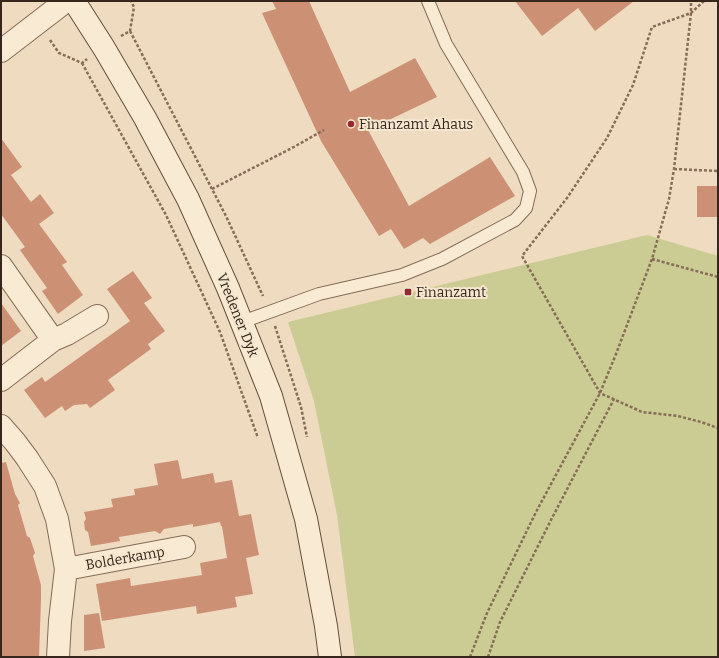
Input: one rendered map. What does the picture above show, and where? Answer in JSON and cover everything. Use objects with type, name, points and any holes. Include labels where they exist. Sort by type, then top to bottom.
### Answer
[{"type":"main road","points":[[1,51],[66,1]]},
{"type":"main road","name":"Vredener Dyk","points":[[74,1],[142,111],[184,192],[228,288],[271,396],[306,519],[326,626],[330,657]]},
{"type":"main road","points":[[1,266],[53,340]]},
{"type":"main road","points":[[1,380],[53,340],[67,334],[96,316]]},
{"type":"main road","name":"Bolderkamp","points":[[1,426],[23,452],[45,486],[56,519],[66,569],[60,621],[58,657]]},
{"type":"main road","name":"Bolderkamp","points":[[66,569],[184,548]]},
{"type":"lane","points":[[242,322],[319,294],[402,275],[442,259],[515,220],[526,208],[530,191],[523,172],[446,44],[428,1]]},
{"type":"path","points":[[470,657],[487,613],[533,519],[600,393],[652,259],[669,199],[674,169],[691,13],[691,1]]},
{"type":"path","points":[[704,1],[691,13],[652,28],[633,85],[607,138],[567,198],[522,256],[600,393],[642,412],[678,416],[718,428]]},
{"type":"path","points":[[82,63],[166,215],[220,332],[259,439]]},
{"type":"path","points":[[212,189],[324,130]]},
{"type":"path","points":[[674,169],[718,170]]},
{"type":"path","points":[[652,259],[718,277]]},
{"type":"path","points":[[488,657],[500,622],[614,399]]},
{"type":"green space","points":[[647,235],[718,256],[718,657],[355,657],[337,515],[314,401],[288,322]]},
{"type":"building","name":"Finanzamt Ahaus","points":[[272,1],[309,1],[350,92],[415,58],[437,97],[368,130],[409,206],[490,157],[515,196],[430,244],[423,238],[404,249],[391,229],[379,236],[321,141],[262,13],[276,9]]},
{"type":"building","points":[[515,1],[634,1],[595,31],[578,8],[542,36]]},
{"type":"building","points":[[1,138],[22,167],[11,175],[31,202],[40,194],[54,213],[39,224],[67,262],[62,265],[83,295],[58,314],[42,291],[47,288],[20,250],[25,247],[1,214]]},
{"type":"building","points":[[697,186],[718,186],[718,217],[697,217]]},
{"type":"building","points":[[133,271],[152,298],[144,303],[165,331],[148,344],[151,349],[108,380],[115,390],[90,408],[87,404],[74,405],[65,411],[62,406],[45,418],[24,390],[42,377],[45,382],[130,321],[107,289]]},
{"type":"building","points":[[1,303],[21,331],[1,346]]},
{"type":"building","points":[[178,460],[182,479],[213,473],[215,483],[232,480],[239,516],[251,514],[259,555],[246,558],[253,594],[235,597],[237,607],[197,614],[196,606],[102,621],[96,584],[130,578],[131,586],[202,575],[200,563],[227,558],[220,522],[193,527],[193,524],[164,529],[160,534],[155,531],[119,537],[120,541],[91,546],[88,532],[85,530],[84,522],[86,519],[84,512],[113,507],[111,499],[135,495],[134,489],[158,485],[154,464]]},
{"type":"building","points":[[6,462],[15,494],[20,503],[18,505],[27,536],[30,538],[35,553],[33,556],[41,585],[39,657],[1,657],[1,463]]},
{"type":"building","points":[[99,613],[105,648],[84,651],[84,615]]},
{"type":"place","name":"Finanzamt Ahaus","points":[[351,124]]},
{"type":"place","name":"Finanzamt","points":[[408,292]]}]
